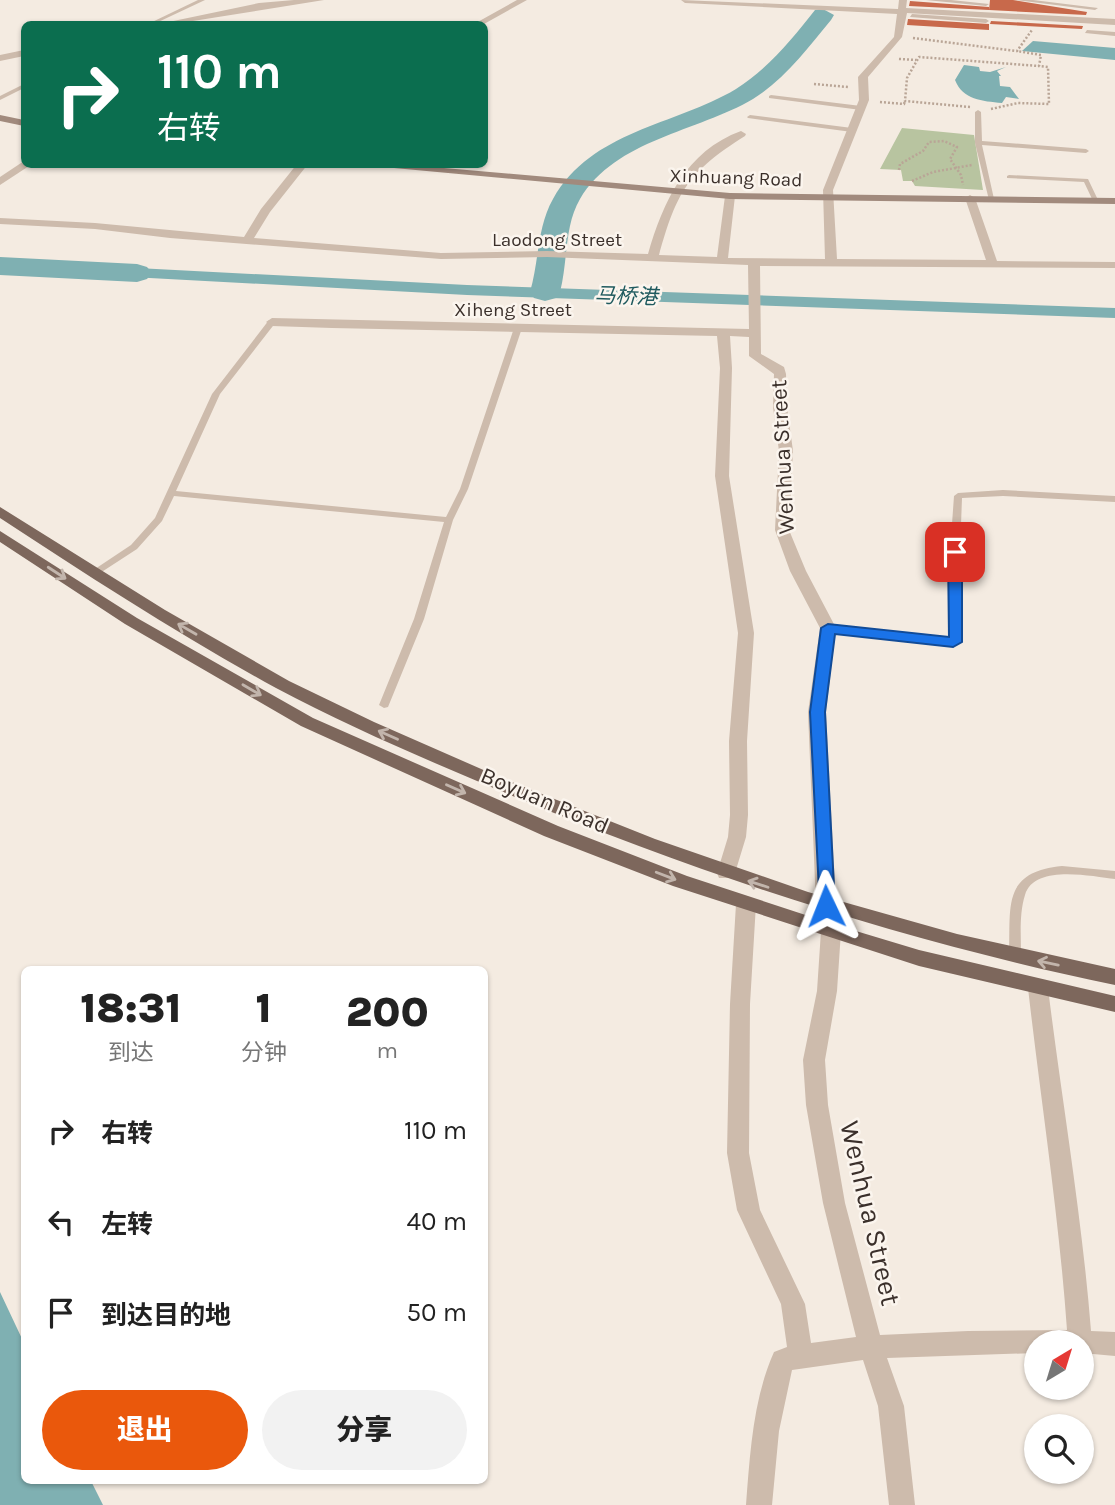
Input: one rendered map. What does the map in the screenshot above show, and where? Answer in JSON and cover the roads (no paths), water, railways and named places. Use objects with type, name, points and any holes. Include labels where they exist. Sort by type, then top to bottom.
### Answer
[{"type":"main road","name":"Boyuan Road","points":[[0,511],[151,609],[324,706],[566,812],[726,873],[826,906],[924,935],[1115,977]]},
{"type":"main road","name":"Boyuan Road","points":[[0,535],[131,621],[307,722],[551,831],[746,904],[919,958],[1115,1004]]},
{"type":"street","points":[[179,21],[259,6],[320,0]]},
{"type":"street","points":[[484,21],[523,0]]},
{"type":"street","points":[[685,0],[905,10],[951,16],[1115,22]]},
{"type":"street","points":[[831,261],[828,197],[831,180],[862,104],[865,72],[898,37],[905,10]]},
{"type":"street","points":[[0,58],[21,54]]},
{"type":"street","points":[[0,118],[21,122]]},
{"type":"street","points":[[653,257],[662,220],[673,193],[698,163],[741,134]]},
{"type":"street","points":[[0,182],[21,167]]},
{"type":"street","points":[[247,241],[265,211],[300,168]]},
{"type":"street","name":"Xinhuang Road","points":[[402,168],[730,196],[1115,201]]},
{"type":"street","points":[[722,260],[730,196]]},
{"type":"street","points":[[970,198],[992,262]]},
{"type":"street","name":"Laodong Street","points":[[0,221],[95,226],[441,256],[560,254],[754,262],[1115,265]]},
{"type":"street","name":"Wenhua Street","points":[[754,262],[758,359],[775,367],[780,374],[780,407],[786,428],[782,530],[798,571],[828,628]]},
{"type":"street","name":"Xiheng Street","points":[[272,322],[517,331],[589,328],[755,333]]},
{"type":"street","points":[[723,332],[726,368],[722,476],[746,633],[738,741],[738,826],[726,873]]},
{"type":"street","points":[[826,906],[817,712],[828,628]]},
{"type":"street","points":[[746,904],[740,1004],[738,1153],[749,1210],[793,1304],[792,1358],[772,1392],[759,1505]]},
{"type":"street","name":"Wenhua Street","points":[[831,931],[827,990],[814,1060],[816,1091],[834,1203],[871,1348],[891,1406],[902,1505]]},
{"type":"street","points":[[1038,988],[1055,1131],[1072,1234],[1079,1330]]},
{"type":"street","points":[[792,1358],[871,1348],[1024,1342]]},
{"type":"street","points":[[1094,1343],[1115,1344]]},
{"type":"lane","points":[[157,21],[202,0]]},
{"type":"lane","points":[[929,0],[986,4]]},
{"type":"lane","points":[[1019,0],[1095,8]]},
{"type":"lane","points":[[1089,21],[1098,0]]},
{"type":"lane","points":[[951,16],[986,21]]},
{"type":"lane","points":[[1087,32],[1115,34]]},
{"type":"lane","points":[[0,98],[21,88]]},
{"type":"lane","points":[[771,97],[862,104]]},
{"type":"lane","points":[[978,112],[978,143],[991,198]]},
{"type":"lane","points":[[750,117],[852,130]]},
{"type":"lane","points":[[978,143],[1086,151]]},
{"type":"lane","points":[[1009,177],[1086,180],[1095,200]]},
{"type":"lane","points":[[94,573],[148,534],[172,493],[216,394],[272,322]]},
{"type":"lane","points":[[384,705],[419,619],[449,520],[464,489],[517,331]]},
{"type":"lane","points":[[172,493],[449,520]]},
{"type":"lane","points":[[828,628],[945,642],[957,639],[955,552],[958,496],[1003,493],[1115,499]]},
{"type":"lane","points":[[1015,956],[1019,894],[1028,879],[1037,874],[1067,870],[1115,875]]},
{"type":"water","points":[[1033,41],[1115,48],[1115,60],[1022,51]]},
{"type":"water","points":[[964,65],[990,72],[1006,67],[997,71],[1001,76],[1000,86],[1010,87],[1019,99],[1006,97],[1002,103],[968,96],[955,80]]},
{"type":"water","points":[[0,1292],[21,1337],[21,1484],[92,1484],[103,1505],[0,1505]]},
{"type":"waterway","points":[[545,292],[558,220],[567,198],[583,177],[602,160],[624,146],[744,94],[777,68],[823,15]]},
{"type":"waterway","points":[[0,266],[137,273]]},
{"type":"waterway","name":"马桥港","points":[[137,273],[467,290],[1115,313]]}]
